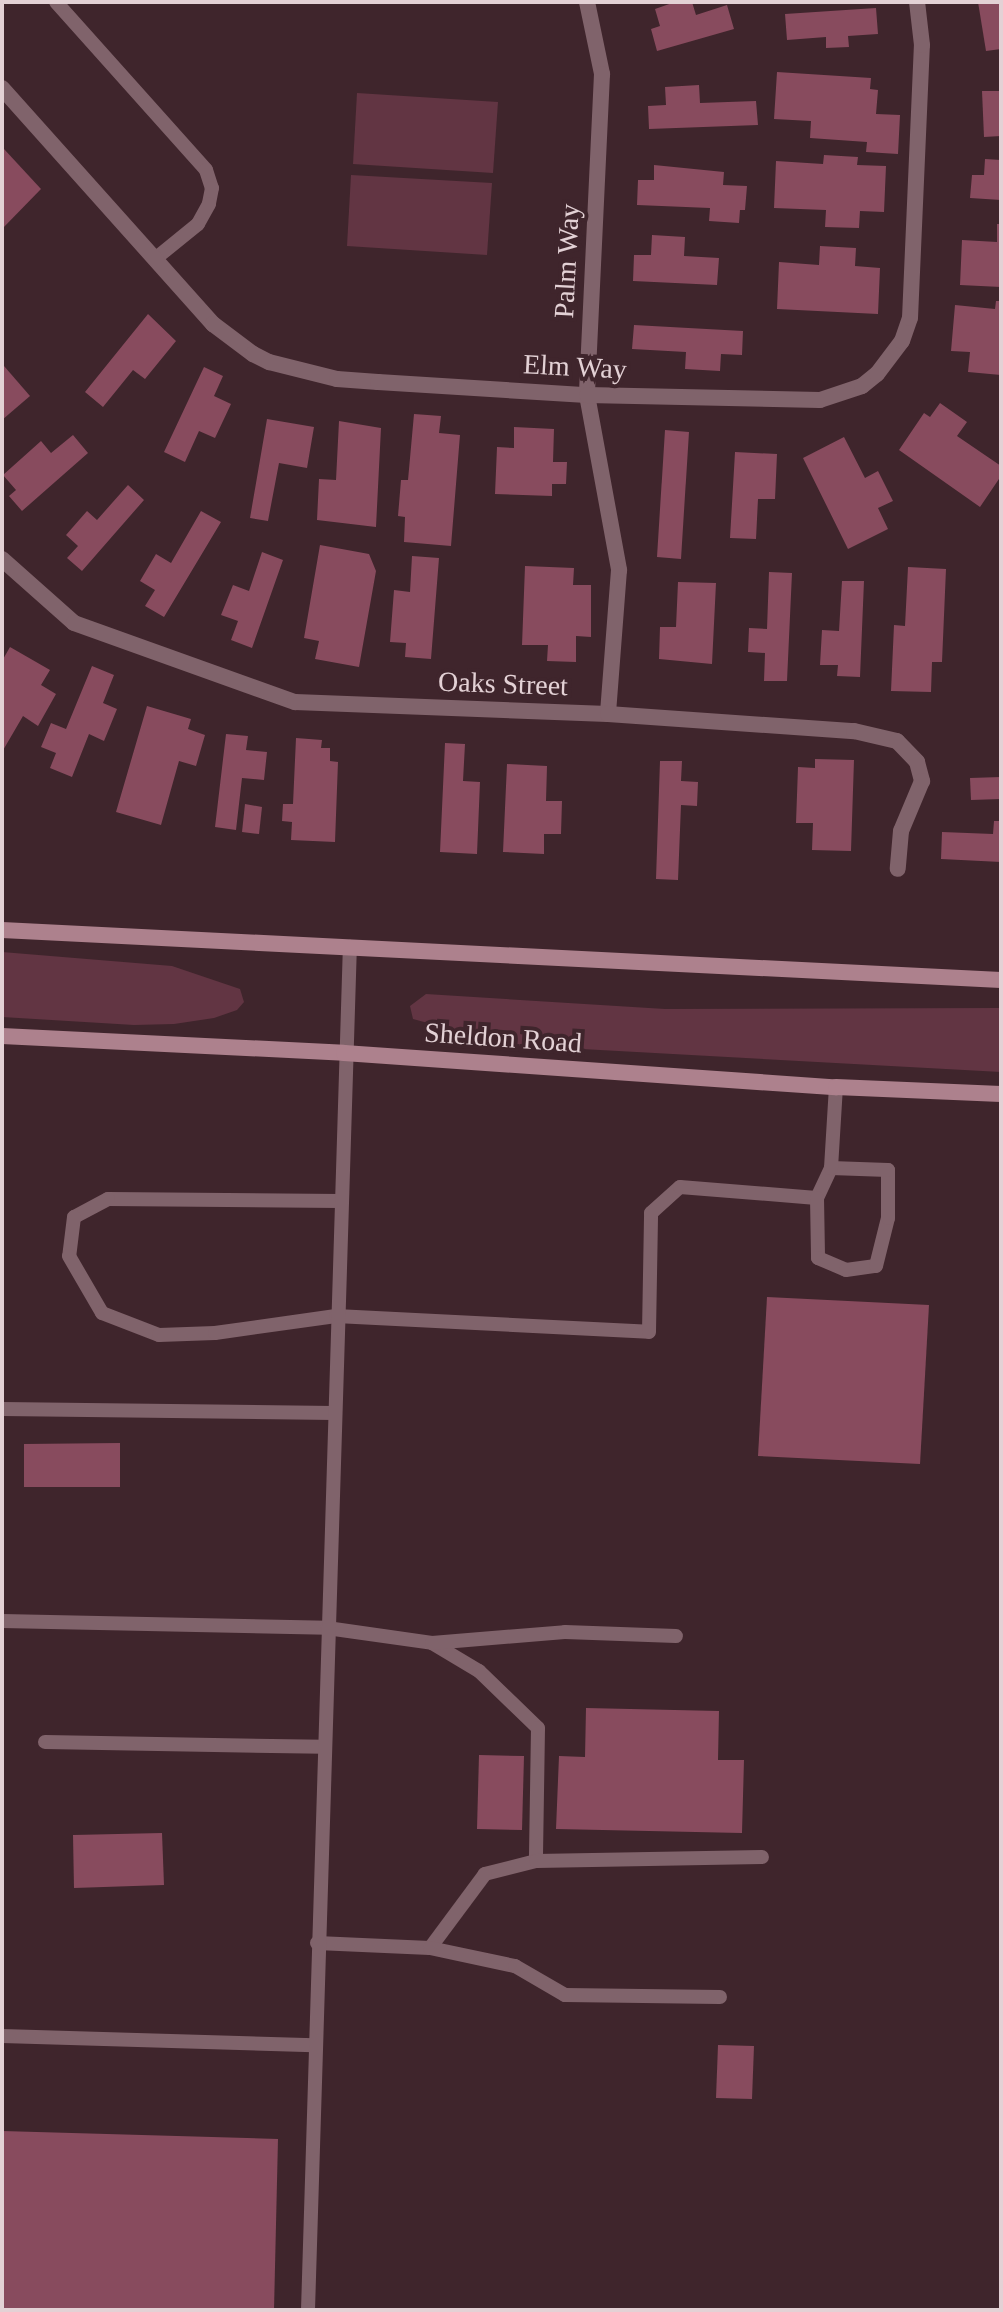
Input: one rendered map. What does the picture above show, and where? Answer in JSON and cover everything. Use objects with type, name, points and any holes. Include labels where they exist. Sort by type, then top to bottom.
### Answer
[{"type":"main road","points":[[2,930],[1001,980]]},
{"type":"main road","name":"Sheldon Road","points":[[2,1036],[344,1053],[836,1087],[1001,1094]]},
{"type":"street","name":"Palm Way","points":[[587,2],[602,74],[587,395],[619,570],[608,714]]},
{"type":"street","name":"Elm Way","points":[[2,88],[231,339],[253,354],[299,372],[337,379],[587,395],[820,400],[862,386],[891,359],[902,341],[913,296],[922,45],[917,2]]},
{"type":"street","name":"Oaks Street","points":[[2,559],[74,623],[295,702],[608,714],[854,731],[897,741],[917,762],[922,781],[901,831],[898,869]]},
{"type":"lane","points":[[56,2],[206,170],[212,188],[209,204],[198,224],[155,259]]},
{"type":"lane","points":[[308,2310],[344,1053],[350,947]]},
{"type":"lane","points":[[831,1168],[888,1170],[888,1218],[876,1266],[846,1270],[818,1258],[817,1198],[831,1168],[836,1087]]},
{"type":"lane","points":[[340,1201],[108,1199],[74,1217],[69,1256],[102,1313],[159,1335],[215,1333],[336,1316],[649,1332],[651,1213],[680,1187],[817,1198]]},
{"type":"lane","points":[[2,1409],[334,1413]]},
{"type":"lane","points":[[2,1621],[327,1628],[432,1643],[565,1632],[676,1636]]},
{"type":"lane","points":[[432,1643],[479,1671],[538,1728],[536,1861]]},
{"type":"lane","points":[[45,1742],[323,1747]]},
{"type":"lane","points":[[430,1948],[485,1874],[536,1861],[762,1857]]},
{"type":"lane","points":[[317,1943],[430,1948],[515,1966],[565,1995],[720,1997]]},
{"type":"lane","points":[[2,2036],[314,2045]]},
{"type":"shaded area","points":[[357,93],[498,102],[493,173],[353,164]]},
{"type":"shaded area","points":[[351,175],[492,183],[487,255],[347,246]]},
{"type":"shaded area","points":[[2,952],[172,966],[240,989],[244,1002],[237,1010],[214,1018],[174,1024],[134,1025],[2,1017]]},
{"type":"shaded area","points":[[426,994],[665,1009],[1001,1008],[1001,1072],[509,1045],[413,1019],[410,1006]]},
{"type":"building","points":[[675,2],[692,2],[696,15],[727,5],[734,29],[657,51],[651,29],[660,26],[655,9]]},
{"type":"building","points":[[978,2],[1001,2],[1001,49],[986,51]]},
{"type":"building","points":[[876,8],[878,34],[848,36],[849,47],[826,48],[826,37],[787,40],[785,14]]},
{"type":"building","points":[[777,72],[871,78],[870,89],[878,90],[876,114],[900,115],[898,154],[866,152],[867,142],[810,138],[811,121],[774,119]]},
{"type":"building","points":[[699,85],[700,103],[756,101],[758,125],[649,129],[648,106],[666,105],[665,87]]},
{"type":"building","points":[[982,91],[1001,91],[1001,136],[984,137]]},
{"type":"building","points":[[4,149],[41,189],[2,229],[2,151]]},
{"type":"building","points":[[824,155],[858,157],[857,165],[886,166],[884,212],[860,211],[859,228],[825,227],[826,210],[774,208],[776,161],[823,164]]},
{"type":"building","points":[[985,159],[1001,160],[1001,200],[970,198],[972,175],[984,175]]},
{"type":"building","points":[[654,165],[724,172],[723,185],[747,186],[745,210],[740,210],[739,223],[709,221],[710,208],[637,205],[638,180],[654,180]]},
{"type":"building","points":[[997,224],[1001,224],[1001,287],[960,285],[962,240],[997,242]]},
{"type":"building","points":[[652,235],[685,237],[684,256],[719,258],[717,285],[633,281],[634,255],[651,255]]},
{"type":"building","points":[[820,246],[856,248],[855,266],[880,268],[878,314],[777,309],[779,262],[819,265]]},
{"type":"building","points":[[996,301],[1001,301],[1001,375],[968,372],[970,352],[951,351],[955,305],[995,309]]},
{"type":"building","points":[[148,314],[176,341],[145,379],[133,370],[103,407],[85,392]]},
{"type":"building","points":[[634,325],[743,331],[742,355],[721,354],[720,371],[685,369],[686,352],[632,349]]},
{"type":"building","points":[[4,366],[30,396],[2,420],[2,368]]},
{"type":"building","points":[[204,367],[223,376],[214,396],[231,404],[215,438],[199,431],[185,462],[164,452]]},
{"type":"building","points":[[940,403],[967,422],[957,436],[1001,466],[1001,476],[980,507],[899,450],[924,413],[930,417]]},
{"type":"building","points":[[414,414],[441,416],[439,433],[460,435],[451,546],[404,542],[405,517],[398,516],[401,480],[408,480]]},
{"type":"building","points":[[267,419],[314,427],[307,468],[279,463],[268,521],[250,518]]},
{"type":"building","points":[[339,421],[381,428],[376,527],[317,520],[319,479],[336,480]]},
{"type":"building","points":[[514,427],[554,429],[553,462],[567,462],[566,484],[552,484],[552,496],[495,494],[497,447],[514,448]]},
{"type":"building","points":[[665,430],[689,432],[681,559],[657,557]]},
{"type":"building","points":[[73,435],[88,453],[22,511],[9,496],[16,490],[3,475],[41,441],[51,453]]},
{"type":"building","points":[[844,437],[865,478],[878,471],[893,501],[878,508],[888,529],[848,549],[803,458]]},
{"type":"building","points":[[735,452],[777,454],[775,499],[758,499],[756,539],[730,538]]},
{"type":"building","points":[[128,485],[144,500],[82,571],[67,558],[78,546],[66,535],[87,511],[97,520]]},
{"type":"building","points":[[201,511],[221,522],[164,617],[145,606],[155,590],[140,581],[156,554],[171,563]]},
{"type":"building","points":[[320,545],[369,554],[376,571],[359,667],[315,659],[319,641],[304,638]]},
{"type":"building","points":[[262,552],[283,560],[252,648],[231,640],[238,621],[221,615],[233,585],[249,591]]},
{"type":"building","points":[[412,556],[439,558],[431,659],[405,657],[406,643],[390,642],[394,590],[410,592]]},
{"type":"building","points":[[525,566],[574,568],[573,585],[591,585],[591,637],[576,636],[576,662],[547,661],[548,645],[522,645]]},
{"type":"building","points":[[908,567],[946,569],[942,662],[932,662],[931,692],[891,691],[894,625],[905,626]]},
{"type":"building","points":[[769,572],[792,573],[787,681],[764,681],[765,653],[748,652],[749,628],[767,629]]},
{"type":"building","points":[[842,581],[864,581],[860,677],[837,676],[838,665],[820,665],[822,630],[839,631]]},
{"type":"building","points":[[678,582],[716,583],[712,664],[659,659],[660,627],[676,627]]},
{"type":"building","points":[[10,647],[50,670],[41,685],[56,694],[38,726],[23,716],[2,752],[2,661]]},
{"type":"building","points":[[92,666],[114,675],[103,703],[117,709],[104,741],[89,734],[72,777],[50,768],[56,753],[41,747],[51,723],[66,729]]},
{"type":"building","points":[[147,706],[191,719],[188,729],[205,735],[196,766],[179,761],[161,825],[116,812]]},
{"type":"building","points":[[226,734],[248,736],[246,750],[267,752],[264,780],[242,778],[236,830],[215,827]]},
{"type":"building","points":[[296,738],[322,740],[321,748],[330,748],[330,761],[338,762],[335,842],[291,840],[292,822],[282,821],[283,804],[293,804]]},
{"type":"building","points":[[445,743],[465,744],[463,781],[480,782],[477,854],[440,852]]},
{"type":"building","points":[[815,759],[854,760],[851,851],[812,850],[813,823],[796,823],[798,767],[815,768]]},
{"type":"building","points":[[660,761],[682,761],[681,781],[698,782],[697,806],[681,805],[678,880],[656,879]]},
{"type":"building","points":[[507,764],[547,766],[546,801],[562,801],[561,834],[544,834],[544,854],[503,852]]},
{"type":"building","points":[[1001,777],[1001,799],[971,800],[970,778]]},
{"type":"building","points":[[245,804],[262,807],[259,834],[242,832]]},
{"type":"building","points":[[994,821],[1001,821],[1001,862],[941,859],[942,832],[993,834]]},
{"type":"building","points":[[767,1297],[929,1305],[920,1464],[758,1456]]},
{"type":"building","points":[[120,1443],[120,1487],[24,1487],[24,1444]]},
{"type":"building","points":[[586,1708],[719,1711],[718,1760],[744,1760],[742,1833],[556,1829],[559,1756],[585,1757]]},
{"type":"building","points":[[479,1755],[524,1756],[522,1830],[477,1829]]},
{"type":"building","points":[[162,1833],[164,1885],[74,1888],[73,1835]]},
{"type":"building","points":[[718,2045],[754,2046],[752,2099],[716,2098]]},
{"type":"building","points":[[2,2131],[278,2139],[274,2310],[2,2310]]}]
